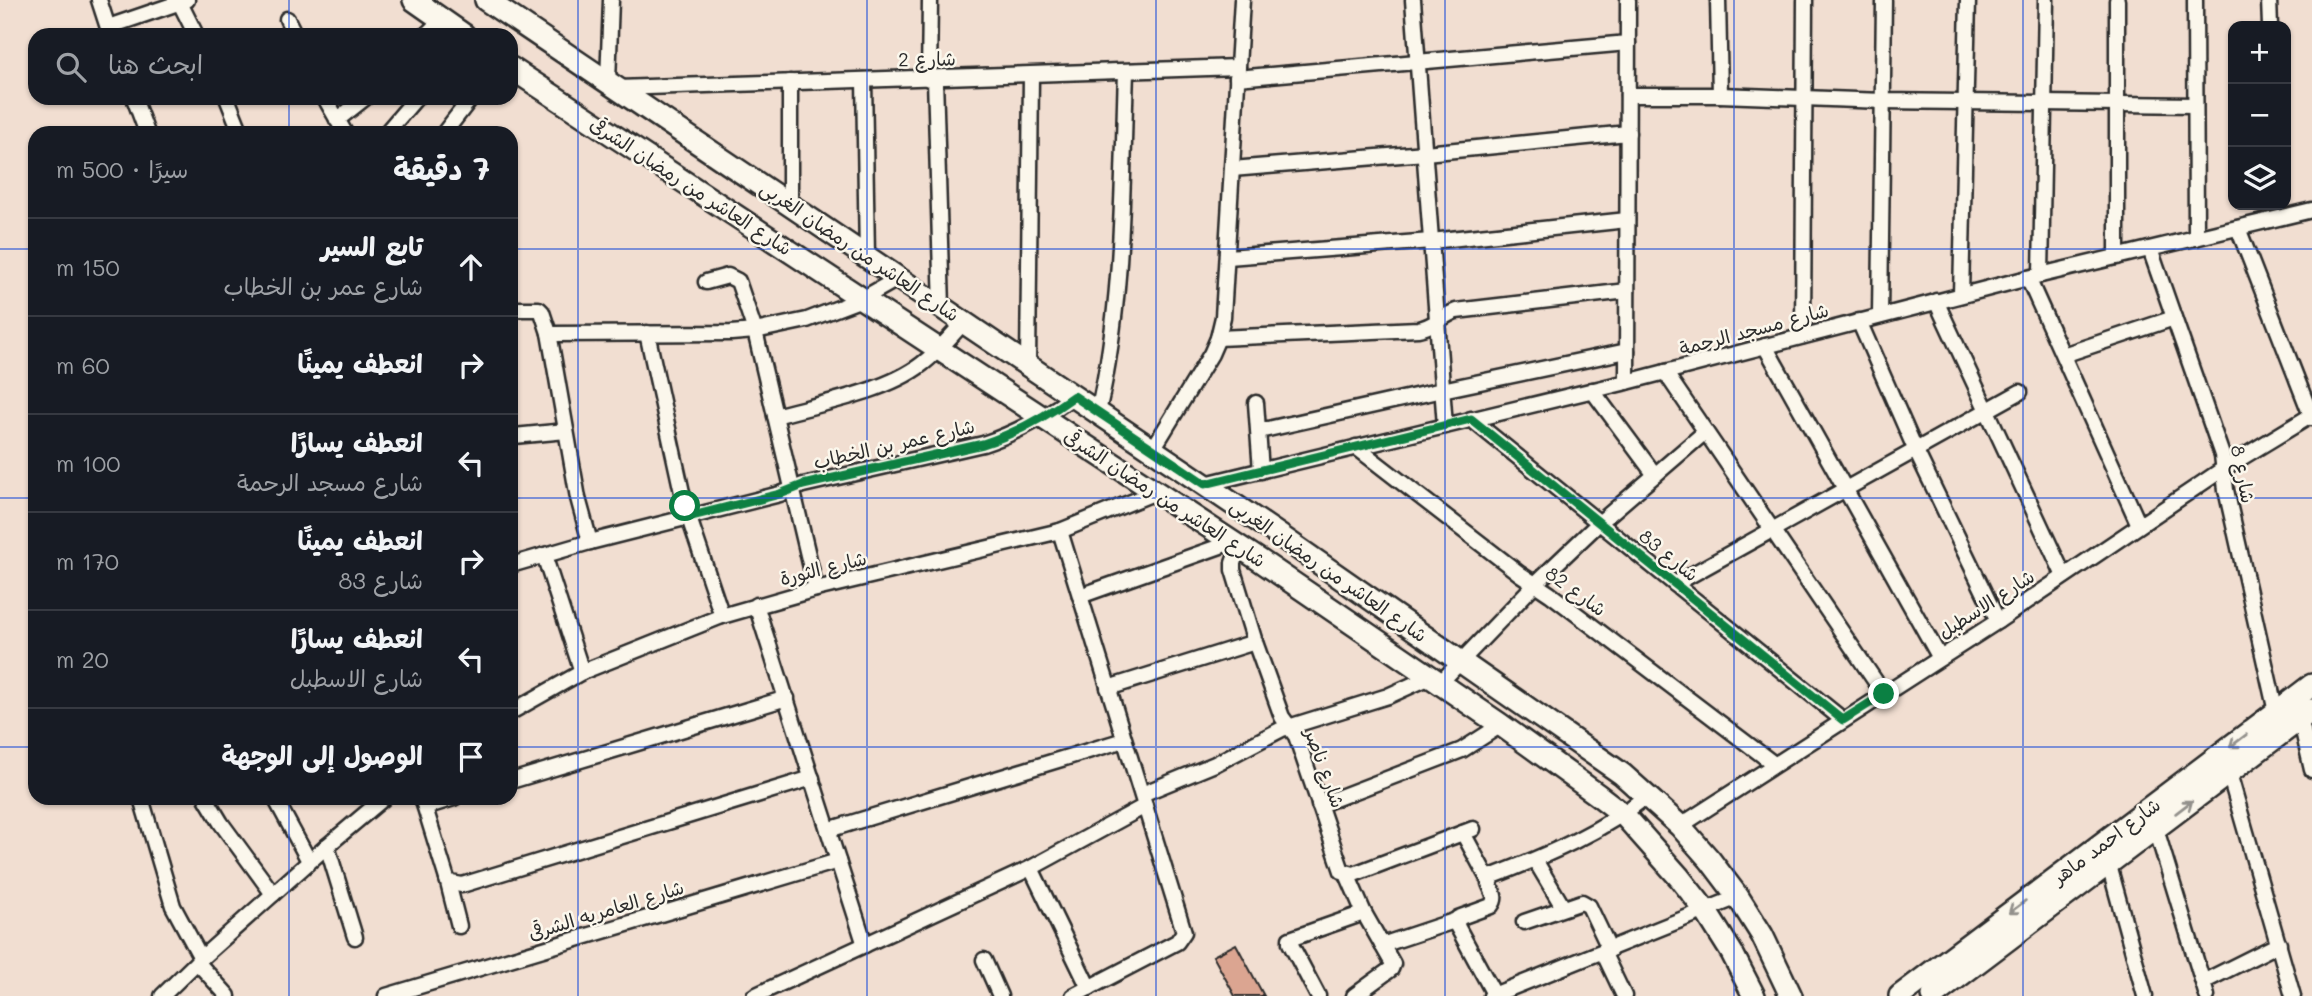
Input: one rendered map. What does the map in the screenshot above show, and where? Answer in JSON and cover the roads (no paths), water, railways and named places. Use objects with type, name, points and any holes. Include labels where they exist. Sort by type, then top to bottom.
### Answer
[{"type":"street","points":[[99,0],[108,28]]},
{"type":"street","points":[[414,0],[454,28]]},
{"type":"street","name":"شارع العاشر من رمضان الغربى","points":[[486,0],[508,27]]},
{"type":"street","points":[[611,0],[612,85]]},
{"type":"street","points":[[930,0],[942,307]]},
{"type":"street","points":[[1119,468],[1147,446],[1202,370],[1218,338],[1224,307],[1242,0]]},
{"type":"street","points":[[1413,0],[1445,426]]},
{"type":"street","points":[[1627,382],[1628,0]]},
{"type":"street","points":[[1718,0],[1720,95]]},
{"type":"street","points":[[1803,336],[1805,0]]},
{"type":"street","points":[[1880,316],[1884,0]]},
{"type":"street","points":[[1961,295],[1968,0]]},
{"type":"street","points":[[2046,0],[2044,104],[2035,276],[2063,355],[2139,525]]},
{"type":"street","points":[[2117,0],[2117,257]]},
{"type":"street","points":[[2195,0],[2196,238]]},
{"type":"street","points":[[2270,0],[2270,21]]},
{"type":"street","points":[[116,28],[183,1],[193,28]]},
{"type":"street","points":[[287,19],[292,28]]},
{"type":"street","points":[[433,28],[442,19]]},
{"type":"street","name":"شارع العاشر من رمضان الغربى","points":[[518,33],[612,85],[790,204],[1205,484],[1622,774],[1680,826],[1738,897],[1762,935],[1791,996]]},
{"type":"street","name":"شارع 2","points":[[612,85],[1126,72],[1238,73],[1417,63],[1628,43]]},
{"type":"street","points":[[1098,412],[1109,364],[1116,305],[1126,72]]},
{"type":"street","name":"شارع العاشر من رمضان الشرقى","points":[[518,73],[1236,544],[1502,724],[1623,815],[1705,910],[1732,953],[1754,996]]},
{"type":"street","points":[[1028,365],[1031,75]]},
{"type":"street","points":[[864,80],[867,256]]},
{"type":"street","points":[[790,82],[790,204]]},
{"type":"street","points":[[1628,95],[2195,105]]},
{"type":"street","points":[[137,105],[144,126]]},
{"type":"street","points":[[230,105],[238,126]]},
{"type":"street","points":[[329,105],[341,126],[359,105]]},
{"type":"street","points":[[392,126],[410,105]]},
{"type":"street","points":[[449,126],[465,105]]},
{"type":"street","points":[[1232,169],[1628,132]]},
{"type":"street","name":"شارع مسجد الرحمة","points":[[1205,484],[1627,382],[2035,276],[2238,228],[2272,212],[2312,210]]},
{"type":"street","points":[[1227,257],[1431,241],[1627,220]]},
{"type":"street","points":[[2238,228],[2312,416]]},
{"type":"street","name":"شارع 8","points":[[2150,249],[2220,448],[2225,490],[2276,712]]},
{"type":"street","points":[[706,282],[728,276],[736,278],[755,331],[816,589]]},
{"type":"street","points":[[549,333],[755,331],[807,320],[862,299],[899,278]]},
{"type":"street","points":[[1218,338],[1418,329],[1456,311],[1627,291]]},
{"type":"street","points":[[1936,301],[2064,576]]},
{"type":"street","points":[[518,309],[540,310],[549,333],[578,498],[590,542]]},
{"type":"street","points":[[2063,355],[2174,318]]},
{"type":"street","points":[[1859,321],[1916,451],[1998,621]]},
{"type":"street","points":[[775,416],[894,380],[923,364],[964,322]]},
{"type":"street","points":[[647,333],[688,517],[722,616]]},
{"type":"street","points":[[1765,346],[1940,658]]},
{"type":"street","points":[[1259,432],[1627,351]]},
{"type":"street","points":[[1665,372],[1884,694]]},
{"type":"street","points":[[1592,390],[1655,475]]},
{"type":"street","points":[[1675,584],[2020,392]]},
{"type":"street","name":"شارع عمر بن الخطاب","points":[[518,563],[803,485],[983,444],[1044,418],[1074,396]]},
{"type":"street","points":[[1256,403],[1261,471]]},
{"type":"street","name":"شارع الاسطبل","points":[[1680,826],[1998,621],[2223,469],[2312,416]]},
{"type":"street","name":"شارع 83","points":[[1471,419],[1843,720]]},
{"type":"street","points":[[518,436],[566,431]]},
{"type":"street","points":[[760,995],[1031,868],[1143,800],[1289,726],[1435,680],[1460,661],[1598,524],[1705,432]]},
{"type":"street","name":"شارع 82","points":[[1356,447],[1774,764]]},
{"type":"street","name":"شارع الثورة","points":[[518,708],[582,672],[722,616],[816,589],[1060,531],[1156,492]]},
{"type":"street","points":[[1060,531],[1184,927],[1182,938],[1177,942],[1073,996]]},
{"type":"street","points":[[1261,561],[1279,535]]},
{"type":"street","points":[[1080,596],[1236,544]]},
{"type":"street","name":"شارع ناصر","points":[[1236,544],[1233,570],[1282,717],[1296,736],[1339,867],[1347,874],[1382,945]]},
{"type":"street","points":[[544,555],[582,672]]},
{"type":"street","points":[[756,605],[865,945]]},
{"type":"street","points":[[1108,688],[1255,642]]},
{"type":"street","points":[[518,779],[787,698]]},
{"type":"street","points":[[2305,703],[2312,770]]},
{"type":"street","name":"شارع احمد ماهر","points":[[1899,996],[2276,712],[2305,703]]},
{"type":"street","name":"شارع احمد ماهر","points":[[1933,996],[2229,773],[2305,703]]},
{"type":"street","points":[[1319,805],[1462,750],[1502,724]]},
{"type":"street","points":[[828,830],[1124,740]]},
{"type":"street","points":[[2229,773],[2292,996]]},
{"type":"street","points":[[447,879],[457,884],[467,884],[812,778]]},
{"type":"street","points":[[1489,881],[1493,876],[1584,838],[1623,815],[1648,795]]},
{"type":"street","points":[[143,805],[173,906],[199,960],[228,996]]},
{"type":"street","points":[[210,805],[220,823],[273,894]]},
{"type":"street","points":[[279,805],[309,861]]},
{"type":"street","points":[[162,996],[309,861],[376,805]]},
{"type":"street","points":[[424,805],[459,926]]},
{"type":"street","points":[[2156,829],[2205,989],[2279,944]]},
{"type":"street","points":[[1347,874],[1354,874],[1468,831],[1494,894],[1490,906],[1382,945],[1392,962],[1391,969],[1354,996]]},
{"type":"street","points":[[2103,843],[2145,996]]},
{"type":"street","points":[[327,846],[355,937]]},
{"type":"street","points":[[1535,860],[1563,908]]},
{"type":"street","name":"شارع العامريه الشرقى","points":[[386,996],[838,861]]},
{"type":"street","points":[[1031,868],[1089,988]]},
{"type":"street","points":[[1457,920],[1457,926],[1494,995],[1738,897]]},
{"type":"street","points":[[1524,922],[1582,902],[1589,906],[1624,996]]},
{"type":"street","points":[[1318,996],[1290,939],[1364,913]]},
{"type":"street","points":[[984,960],[1000,996]]}]
